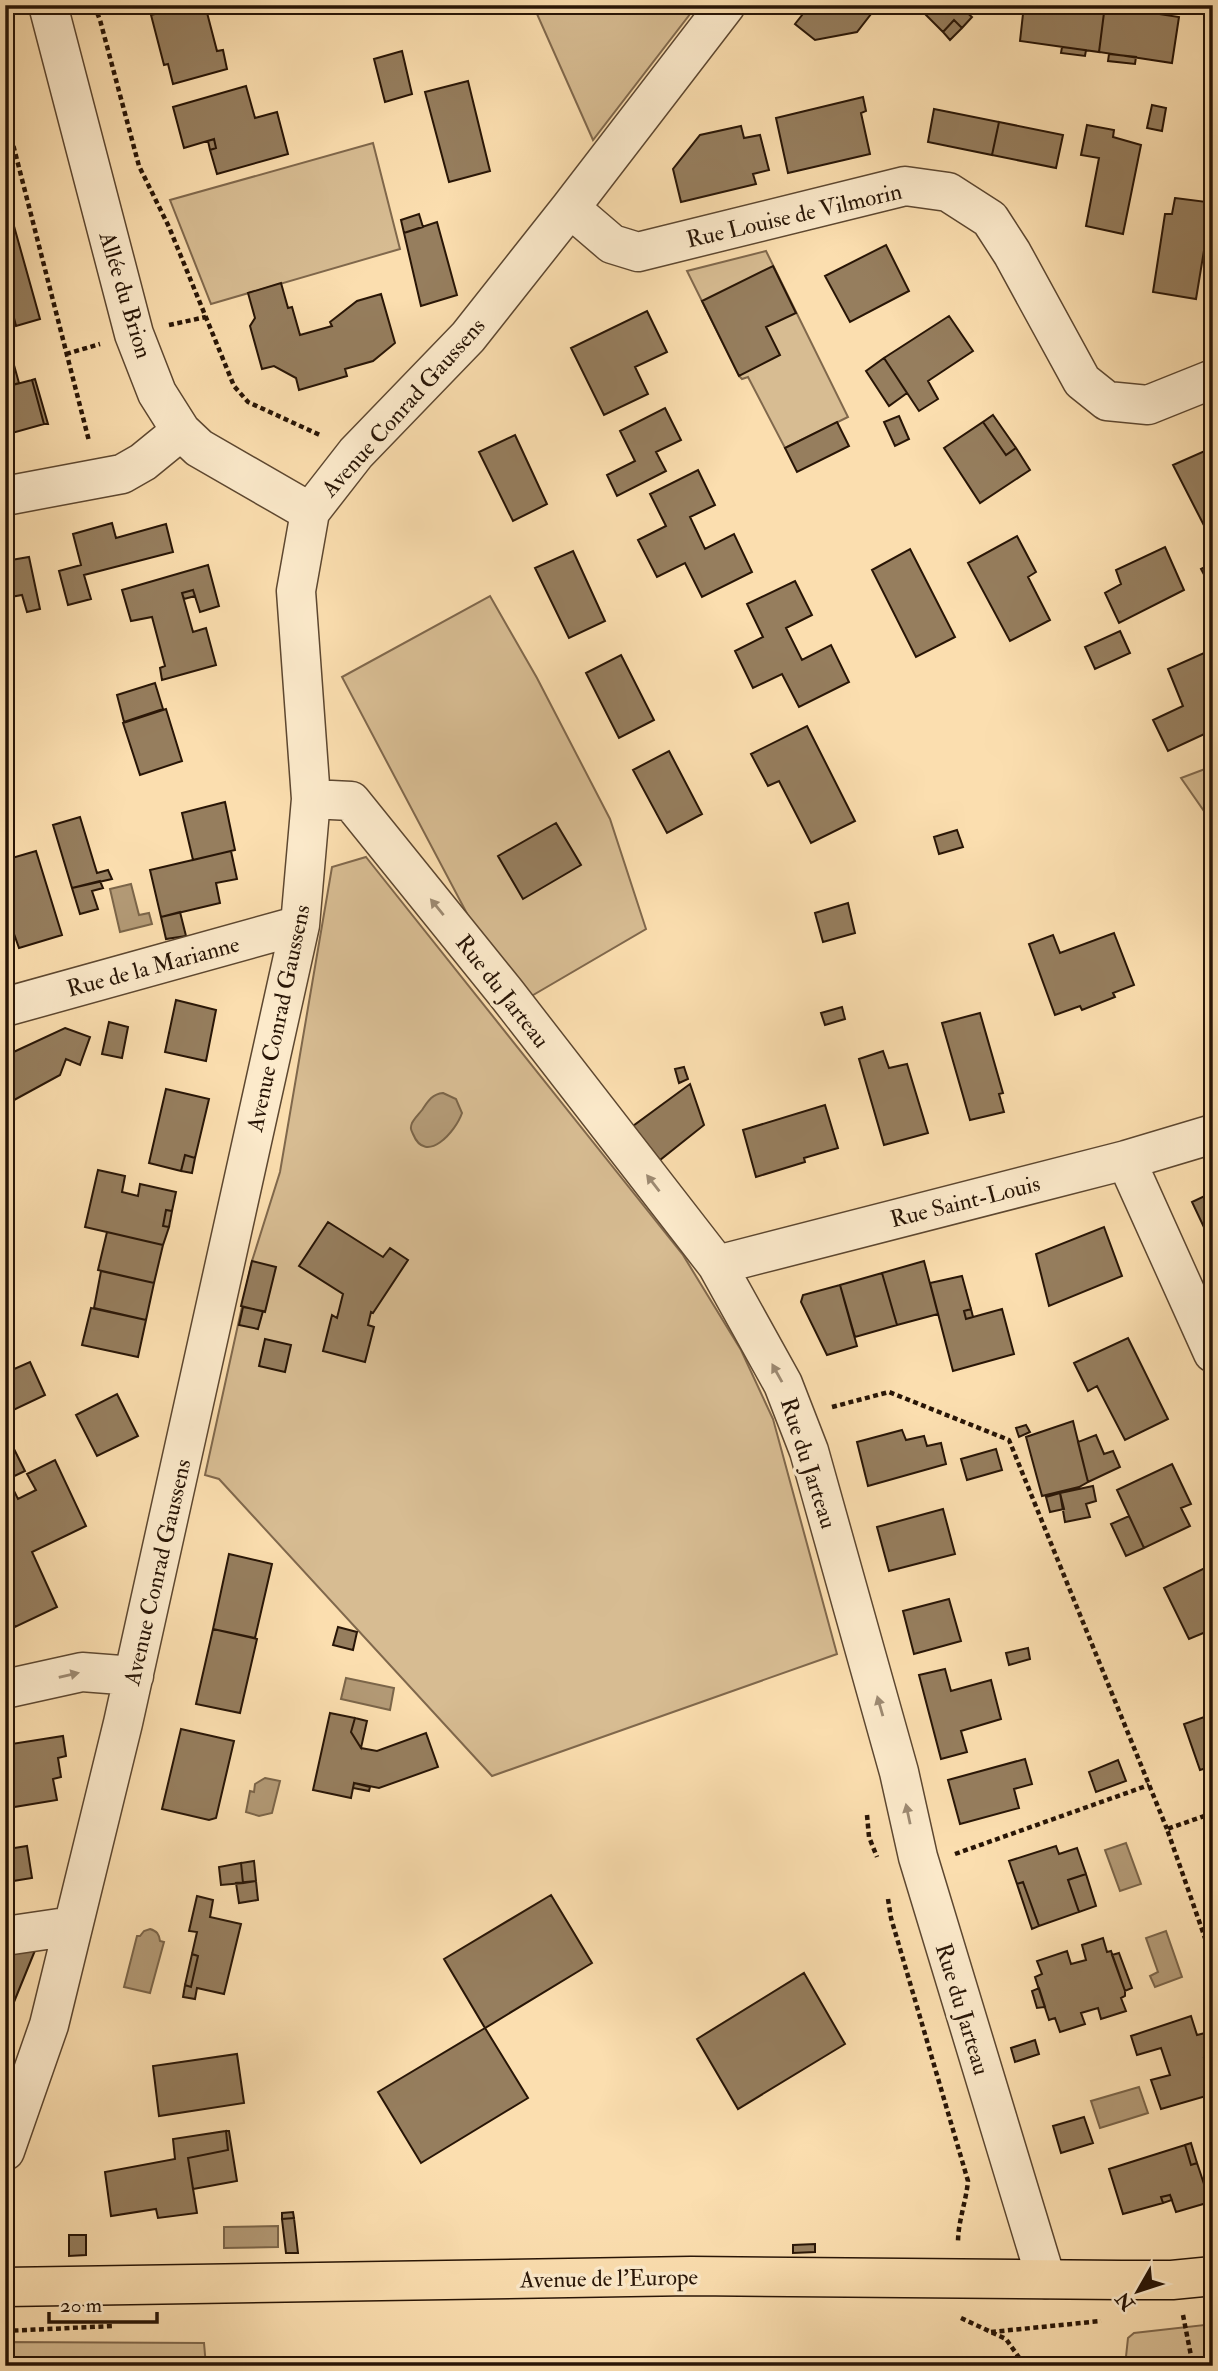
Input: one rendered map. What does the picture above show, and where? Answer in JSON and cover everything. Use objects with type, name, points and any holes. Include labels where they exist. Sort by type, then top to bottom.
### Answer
[{"type":"main road","name":"Avenue de l'Europe","points":[[5,2287],[691,2276],[1172,2280],[1213,2276]]},
{"type":"street","name":"Allée du Brion","points":[[48,5],[134,334],[158,393],[181,431],[200,448],[310,512]]},
{"type":"street","name":"Avenue Conrad Gaussens","points":[[5,2151],[49,2025],[134,1676],[300,925],[311,799],[296,591],[310,512],[356,453],[468,337],[726,5]]},
{"type":"street","name":"Rue Louise de Vilmorin","points":[[570,208],[612,244],[638,252],[905,186],[948,192],[990,219],[1012,253],[1082,381],[1107,401],[1148,405],[1213,379]]},
{"type":"street","points":[[5,496],[122,474],[143,462],[181,431]]},
{"type":"street","name":"Rue du Jarteau","points":[[311,799],[351,801],[506,993],[716,1265],[783,1384],[813,1465],[899,1772],[918,1857],[1046,2279]]},
{"type":"street","name":"Rue de la Marianne","points":[[5,1007],[300,925]]},
{"type":"street","name":"Rue Saint-Louis","points":[[716,1265],[1126,1160],[1213,1134]]},
{"type":"street","points":[[1126,1160],[1213,1353]]},
{"type":"street","points":[[5,1689],[82,1672],[134,1676]]},
{"type":"street","points":[[5,1936],[73,1926]]},
{"type":"path","points":[[94,5],[139,166],[169,227],[233,386],[248,402],[356,453]]},
{"type":"path","points":[[5,113],[98,479]]},
{"type":"path","points":[[796,1417],[889,1392],[1009,1440],[1167,1829],[1213,1961]]},
{"type":"path","points":[[878,1860],[869,1837],[866,1806],[899,1772]]},
{"type":"path","points":[[918,1857],[943,1858],[1149,1785]]},
{"type":"path","points":[[1167,1829],[1213,1813]]},
{"type":"path","points":[[887,1892],[891,1918],[968,2181],[966,2204],[958,2231],[960,2295],[956,2316],[1006,2339],[1025,2366]]},
{"type":"path","points":[[1182,2313],[1193,2366]]},
{"type":"shaded area","points":[[533,5],[697,5],[593,140]]},
{"type":"shaded area","points":[[373,143],[400,249],[211,304],[170,200]]},
{"type":"shaded area","points":[[766,251],[848,417],[785,448],[748,377],[742,379],[739,376],[687,271]]},
{"type":"shaded area","points":[[490,596],[537,678],[610,819],[646,929],[528,998],[482,942],[342,677]]},
{"type":"shaded area","points":[[1213,766],[1213,824],[1181,778]]},
{"type":"shaded area","points":[[366,857],[683,1255],[741,1350],[773,1419],[837,1654],[492,1776],[219,1479],[205,1475],[252,1261],[280,1172],[332,867]]},
{"type":"shaded area","points":[[131,884],[139,915],[149,913],[152,924],[120,932],[110,889]]},
{"type":"shaded area","points":[[443,1093],[456,1099],[462,1113],[447,1136],[433,1146],[425,1147],[419,1143],[411,1125],[431,1098]]},
{"type":"shaded area","points":[[346,1678],[394,1688],[390,1710],[341,1699]]},
{"type":"shaded area","points":[[265,1778],[280,1781],[272,1813],[259,1816],[246,1812],[250,1791],[254,1792],[255,1784]]},
{"type":"shaded area","points":[[1126,1843],[1141,1884],[1120,1891],[1105,1850]]},
{"type":"shaded area","points":[[150,1929],[164,1942],[150,1993],[124,1987],[137,1936]]},
{"type":"shaded area","points":[[1166,1931],[1182,1977],[1155,1987],[1150,1976],[1158,1972],[1146,1938]]},
{"type":"shaded area","points":[[1139,2087],[1148,2113],[1100,2128],[1091,2101]]},
{"type":"shaded area","points":[[278,2226],[278,2247],[224,2248],[224,2227]]},
{"type":"shaded area","points":[[1213,2324],[1213,2366],[1125,2366],[1128,2338],[1134,2333]]},
{"type":"shaded area","points":[[5,2342],[204,2343],[206,2366],[5,2366]]},
{"type":"building","points":[[169,5],[205,5],[217,51],[223,50],[227,69],[173,84],[168,64],[164,65],[151,15],[170,10]]},
{"type":"building","points":[[360,5],[385,5],[361,11]]},
{"type":"building","points":[[810,5],[878,5],[857,32],[815,40],[795,24]]},
{"type":"building","points":[[969,5],[964,10],[972,17],[962,28],[954,20],[943,32],[918,7]]},
{"type":"building","points":[[1024,5],[1105,5],[1099,52],[1020,41]]},
{"type":"building","points":[[1105,5],[1119,5],[1119,8],[1179,17],[1172,63],[1099,52]]},
{"type":"building","points":[[954,20],[962,28],[950,40],[943,32]]},
{"type":"building","points":[[1062,47],[1086,50],[1085,56],[1061,53]]},
{"type":"building","points":[[402,51],[412,94],[385,102],[374,59]]},
{"type":"building","points":[[1109,54],[1136,57],[1135,64],[1108,61]]},
{"type":"building","points":[[468,81],[490,171],[449,182],[425,92]]},
{"type":"building","points":[[246,86],[255,118],[277,112],[288,154],[217,174],[210,150],[216,148],[214,139],[184,148],[173,107]]},
{"type":"building","points":[[863,97],[866,111],[861,113],[870,154],[788,173],[776,118]]},
{"type":"building","points":[[1152,105],[1166,108],[1162,131],[1147,128]]},
{"type":"building","points":[[934,109],[999,122],[992,155],[928,142]]},
{"type":"building","points":[[999,122],[1063,135],[1056,168],[992,155]]},
{"type":"building","points":[[1087,125],[1114,130],[1113,137],[1141,145],[1123,234],[1086,226],[1099,158],[1081,155]]},
{"type":"building","points":[[741,126],[744,138],[760,135],[769,170],[753,174],[756,184],[681,202],[673,169],[700,135]]},
{"type":"building","points":[[214,139],[216,148],[210,150],[208,141]]},
{"type":"building","points":[[5,194],[40,319],[16,326],[10,302],[5,303]]},
{"type":"building","points":[[1175,198],[1207,202],[1205,219],[1209,220],[1196,299],[1153,292],[1165,214],[1172,214]]},
{"type":"building","points":[[419,214],[423,227],[404,233],[401,220]]},
{"type":"building","points":[[437,222],[457,295],[421,306],[404,233]]},
{"type":"building","points":[[886,245],[909,291],[850,322],[825,276]]},
{"type":"building","points":[[773,266],[796,313],[766,327],[780,355],[739,376],[702,301]]},
{"type":"building","points":[[281,283],[300,335],[332,326],[330,322],[357,301],[381,294],[395,343],[373,361],[345,369],[347,376],[299,390],[296,378],[274,366],[262,369],[250,326],[255,318],[248,293]]},
{"type":"building","points":[[647,311],[667,352],[635,367],[648,394],[604,415],[571,348]]},
{"type":"building","points":[[949,316],[973,351],[928,381],[938,399],[919,411],[884,358]]},
{"type":"building","points":[[5,333],[19,383],[5,387]]},
{"type":"building","points":[[884,358],[907,393],[889,406],[866,371]]},
{"type":"building","points":[[35,379],[48,424],[44,424],[32,380]]},
{"type":"building","points":[[32,380],[44,424],[5,435],[5,387]]},
{"type":"building","points":[[665,408],[681,440],[656,452],[666,471],[617,496],[607,475],[635,461],[620,431]]},
{"type":"building","points":[[993,415],[1016,448],[1006,455],[983,422]]},
{"type":"building","points":[[899,416],[909,439],[895,446],[884,422]]},
{"type":"building","points":[[837,422],[849,446],[797,472],[785,448]]},
{"type":"building","points":[[983,422],[1006,455],[1016,448],[1030,470],[980,503],[944,448]]},
{"type":"building","points":[[515,435],[547,504],[513,521],[479,452]]},
{"type":"building","points":[[1207,450],[1213,461],[1213,543],[1173,465]]},
{"type":"building","points":[[698,470],[715,505],[690,517],[705,549],[734,534],[752,572],[702,597],[685,563],[657,577],[638,540],[666,526],[650,494]]},
{"type":"building","points":[[112,523],[116,538],[166,524],[173,552],[84,575],[91,599],[68,605],[59,571],[81,565],[73,534]]},
{"type":"building","points":[[1017,536],[1036,572],[1028,577],[1050,620],[1010,641],[968,563]]},
{"type":"building","points":[[1165,547],[1184,590],[1119,623],[1105,593],[1121,584],[1116,570]]},
{"type":"building","points":[[910,549],[955,637],[916,657],[872,570]]},
{"type":"building","points":[[573,551],[605,621],[569,638],[535,568]]},
{"type":"building","points":[[29,557],[40,609],[27,612],[22,595],[5,598],[5,561]]},
{"type":"building","points":[[1213,563],[1213,580],[1208,582],[1201,569]]},
{"type":"building","points":[[208,565],[219,606],[200,612],[193,590],[182,593],[193,632],[206,628],[216,665],[162,680],[160,668],[165,666],[152,617],[131,621],[122,590]]},
{"type":"building","points":[[795,581],[812,615],[786,628],[802,660],[831,645],[849,682],[799,707],[782,674],[753,688],[735,651],[763,637],[747,604]]},
{"type":"building","points":[[193,590],[195,596],[184,599],[182,593]]},
{"type":"building","points":[[1120,631],[1130,653],[1095,669],[1085,647]]},
{"type":"building","points":[[1213,649],[1213,730],[1168,751],[1153,720],[1183,706],[1168,669]]},
{"type":"building","points":[[621,655],[654,720],[619,738],[586,673]]},
{"type":"building","points":[[155,683],[163,709],[124,722],[117,695]]},
{"type":"building","points":[[166,709],[182,761],[140,775],[123,723]]},
{"type":"building","points":[[807,726],[855,821],[811,843],[779,781],[768,786],[751,754]]},
{"type":"building","points":[[669,751],[702,814],[667,833],[633,770]]},
{"type":"building","points":[[225,802],[235,850],[193,860],[182,813]]},
{"type":"building","points":[[80,817],[97,873],[108,870],[112,879],[72,888],[53,825]]},
{"type":"building","points":[[556,823],[581,865],[523,899],[498,856]]},
{"type":"building","points":[[957,830],[963,847],[939,854],[934,837]]},
{"type":"building","points":[[36,851],[62,935],[19,948],[5,921],[5,860]]},
{"type":"building","points":[[231,851],[237,879],[216,883],[220,903],[161,917],[150,870]]},
{"type":"building","points":[[100,881],[103,888],[92,891],[98,909],[80,914],[72,888]]},
{"type":"building","points":[[848,903],[855,933],[823,942],[815,913]]},
{"type":"building","points":[[180,912],[186,936],[166,939],[161,917]]},
{"type":"building","points":[[1114,933],[1134,985],[1113,993],[1115,997],[1082,1010],[1080,1006],[1055,1015],[1029,944],[1053,935],[1060,953]]},
{"type":"building","points":[[176,1000],[216,1010],[206,1061],[165,1052]]},
{"type":"building","points":[[842,1007],[845,1019],[825,1025],[821,1013]]},
{"type":"building","points":[[980,1013],[1003,1093],[999,1094],[1004,1112],[970,1120],[942,1023]]},
{"type":"building","points":[[109,1022],[128,1027],[122,1058],[102,1054]]},
{"type":"building","points":[[65,1028],[90,1037],[80,1065],[66,1059],[60,1075],[5,1105],[5,1056]]},
{"type":"building","points":[[883,1051],[889,1068],[907,1064],[928,1133],[884,1145],[859,1059]]},
{"type":"building","points":[[684,1067],[688,1079],[679,1083],[675,1069]]},
{"type":"building","points":[[690,1084],[704,1125],[660,1160],[633,1126]]},
{"type":"building","points":[[166,1089],[209,1099],[195,1158],[185,1155],[181,1171],[149,1163]]},
{"type":"building","points":[[825,1105],[838,1148],[804,1158],[805,1162],[756,1177],[743,1130]]},
{"type":"building","points":[[185,1155],[195,1158],[192,1173],[181,1171]]},
{"type":"building","points":[[98,1170],[125,1176],[122,1192],[138,1196],[140,1184],[176,1192],[172,1211],[166,1210],[163,1226],[169,1227],[163,1245],[85,1227]]},
{"type":"building","points":[[1213,1192],[1213,1236],[1209,1238],[1192,1202]]},
{"type":"building","points":[[166,1210],[172,1211],[169,1227],[163,1226]]},
{"type":"building","points":[[328,1222],[383,1257],[390,1248],[408,1260],[373,1313],[371,1312],[368,1325],[374,1327],[365,1362],[323,1351],[332,1315],[337,1318],[343,1294],[299,1266]]},
{"type":"building","points":[[1104,1227],[1122,1276],[1049,1306],[1036,1254]]},
{"type":"building","points":[[107,1232],[163,1245],[154,1283],[98,1270]]},
{"type":"building","points":[[252,1261],[276,1267],[265,1312],[241,1306]]},
{"type":"building","points":[[924,1261],[938,1314],[897,1325],[882,1273]]},
{"type":"building","points":[[101,1271],[154,1283],[146,1320],[94,1308]]},
{"type":"building","points":[[882,1273],[897,1325],[855,1337],[840,1285]]},
{"type":"building","points":[[962,1276],[971,1309],[964,1311],[966,1319],[1002,1309],[1014,1354],[953,1371],[930,1283]]},
{"type":"building","points":[[840,1285],[857,1346],[827,1355],[801,1302],[803,1295]]},
{"type":"building","points":[[243,1307],[263,1311],[258,1329],[239,1325]]},
{"type":"building","points":[[91,1308],[146,1320],[138,1357],[82,1345]]},
{"type":"building","points":[[971,1309],[973,1317],[966,1319],[964,1311]]},
{"type":"building","points":[[1128,1338],[1168,1419],[1125,1440],[1097,1386],[1088,1391],[1074,1363]]},
{"type":"building","points":[[265,1339],[291,1345],[285,1372],[259,1366]]},
{"type":"building","points":[[30,1362],[45,1395],[5,1414],[5,1373]]},
{"type":"building","points":[[117,1394],[138,1436],[97,1456],[76,1415]]},
{"type":"building","points":[[1073,1421],[1088,1482],[1079,1487],[1042,1496],[1026,1437]]},
{"type":"building","points":[[1026,1425],[1030,1432],[1019,1437],[1016,1428]]},
{"type":"building","points":[[902,1430],[906,1440],[924,1436],[927,1446],[941,1443],[946,1464],[868,1486],[857,1442]]},
{"type":"building","points":[[1096,1435],[1104,1454],[1113,1451],[1120,1467],[1088,1482],[1078,1442]]},
{"type":"building","points":[[13,1447],[25,1471],[8,1479],[18,1499],[36,1490],[27,1474],[55,1460],[86,1526],[32,1552],[57,1607],[15,1627],[5,1606],[5,1536],[9,1534],[5,1525],[5,1450]]},
{"type":"building","points":[[996,1449],[1002,1470],[967,1480],[961,1459]]},
{"type":"building","points":[[1172,1464],[1191,1504],[1181,1508],[1190,1526],[1144,1548],[1117,1490]]},
{"type":"building","points":[[1093,1486],[1096,1501],[1086,1504],[1090,1517],[1065,1522],[1060,1493]]},
{"type":"building","points":[[1060,1493],[1064,1509],[1050,1512],[1046,1497]]},
{"type":"building","points":[[943,1509],[955,1554],[889,1571],[877,1527]]},
{"type":"building","points":[[1129,1516],[1144,1548],[1126,1556],[1111,1524]]},
{"type":"building","points":[[229,1554],[272,1564],[255,1638],[213,1629]]},
{"type":"building","points":[[1213,1564],[1213,1629],[1189,1639],[1164,1588]]},
{"type":"building","points":[[949,1599],[961,1641],[914,1654],[903,1611]]},
{"type":"building","points":[[338,1627],[357,1632],[353,1650],[333,1645]]},
{"type":"building","points":[[213,1629],[257,1639],[240,1713],[196,1704]]},
{"type":"building","points":[[1028,1648],[1030,1659],[1009,1665],[1006,1653]]},
{"type":"building","points":[[945,1669],[951,1691],[991,1680],[1001,1719],[961,1731],[967,1752],[941,1759],[919,1675]]},
{"type":"building","points":[[330,1713],[355,1718],[351,1732],[361,1748],[377,1751],[426,1733],[438,1767],[379,1788],[354,1783],[351,1798],[313,1790]]},
{"type":"building","points":[[1213,1714],[1213,1766],[1200,1770],[1184,1724]]},
{"type":"building","points":[[355,1718],[367,1721],[361,1748],[351,1732]]},
{"type":"building","points":[[181,1729],[234,1741],[216,1818],[209,1820],[162,1809]]},
{"type":"building","points":[[63,1736],[66,1756],[58,1758],[61,1777],[53,1779],[57,1800],[8,1808],[5,1792],[5,1745]]},
{"type":"building","points":[[1025,1759],[1032,1784],[1014,1789],[1019,1808],[960,1824],[948,1780]]},
{"type":"building","points":[[1118,1760],[1126,1781],[1096,1792],[1089,1772]]},
{"type":"building","points":[[354,1783],[370,1787],[369,1791],[353,1788]]},
{"type":"building","points":[[27,1846],[32,1878],[13,1881],[8,1849]]},
{"type":"building","points":[[1056,1846],[1059,1854],[1077,1848],[1086,1874],[1068,1880],[1079,1912],[1039,1926],[1023,1882],[1017,1884],[1009,1861]]},
{"type":"building","points":[[5,1849],[8,1849],[13,1881],[5,1882]]},
{"type":"building","points":[[254,1861],[256,1881],[243,1883],[241,1863]]},
{"type":"building","points":[[241,1863],[243,1883],[221,1885],[219,1867]]},
{"type":"building","points":[[1086,1874],[1096,1906],[1079,1912],[1068,1880]]},
{"type":"building","points":[[256,1881],[258,1900],[239,1903],[236,1883]]},
{"type":"building","points":[[1023,1882],[1039,1926],[1032,1929],[1017,1884]]},
{"type":"building","points":[[551,1895],[592,1963],[485,2028],[444,1959]]},
{"type":"building","points":[[197,1896],[213,1900],[210,1917],[241,1924],[224,1994],[197,1988],[195,1999],[183,1997],[185,1985],[191,1987],[198,1956],[192,1954],[197,1932],[189,1931]]},
{"type":"building","points":[[1103,1938],[1107,1952],[1111,1951],[1125,1991],[1125,1996],[1121,1998],[1126,2011],[1101,2019],[1098,2008],[1081,2013],[1085,2024],[1060,2032],[1055,2018],[1049,2020],[1035,1977],[1042,1974],[1037,1961],[1067,1951],[1071,1964],[1086,1960],[1082,1945]]},
{"type":"building","points":[[36,1948],[5,2024],[5,1953]]},
{"type":"building","points":[[1119,1953],[1132,1988],[1125,1991],[1112,1955]]},
{"type":"building","points":[[192,1954],[198,1956],[191,1987],[185,1985]]},
{"type":"building","points":[[804,1973],[845,2044],[738,2109],[697,2039]]},
{"type":"building","points":[[1039,1988],[1045,2007],[1037,2008],[1032,1991]]},
{"type":"building","points":[[1191,2016],[1197,2035],[1205,2033],[1212,2055],[1204,2058],[1213,2094],[1161,2109],[1151,2080],[1170,2075],[1161,2048],[1137,2055],[1131,2036]]},
{"type":"building","points":[[485,2028],[528,2098],[421,2163],[378,2092]]},
{"type":"building","points":[[1035,2040],[1039,2054],[1015,2062],[1011,2048]]},
{"type":"building","points":[[237,2054],[244,2103],[159,2116],[153,2066]]},
{"type":"building","points":[[1212,2055],[1213,2080],[1211,2080],[1204,2058]]},
{"type":"building","points":[[1084,2117],[1093,2143],[1061,2153],[1053,2126]]},
{"type":"building","points":[[226,2131],[228,2150],[188,2158],[197,2213],[158,2218],[156,2209],[111,2216],[105,2172],[175,2159],[173,2139]]},
{"type":"building","points":[[226,2131],[229,2131],[237,2181],[193,2189],[188,2158],[228,2150]]},
{"type":"building","points":[[1191,2143],[1197,2163],[1191,2165],[1185,2145]]},
{"type":"building","points":[[1185,2145],[1191,2165],[1197,2163],[1210,2202],[1176,2212],[1170,2195],[1161,2197],[1163,2203],[1123,2214],[1109,2169]]},
{"type":"building","points":[[1170,2195],[1172,2200],[1163,2203],[1161,2197]]},
{"type":"building","points":[[293,2212],[294,2218],[282,2219],[282,2213]]},
{"type":"building","points":[[294,2218],[298,2253],[286,2253],[282,2219]]},
{"type":"building","points":[[69,2235],[86,2235],[86,2255],[69,2256]]},
{"type":"building","points":[[815,2244],[815,2252],[793,2253],[793,2245]]}]
